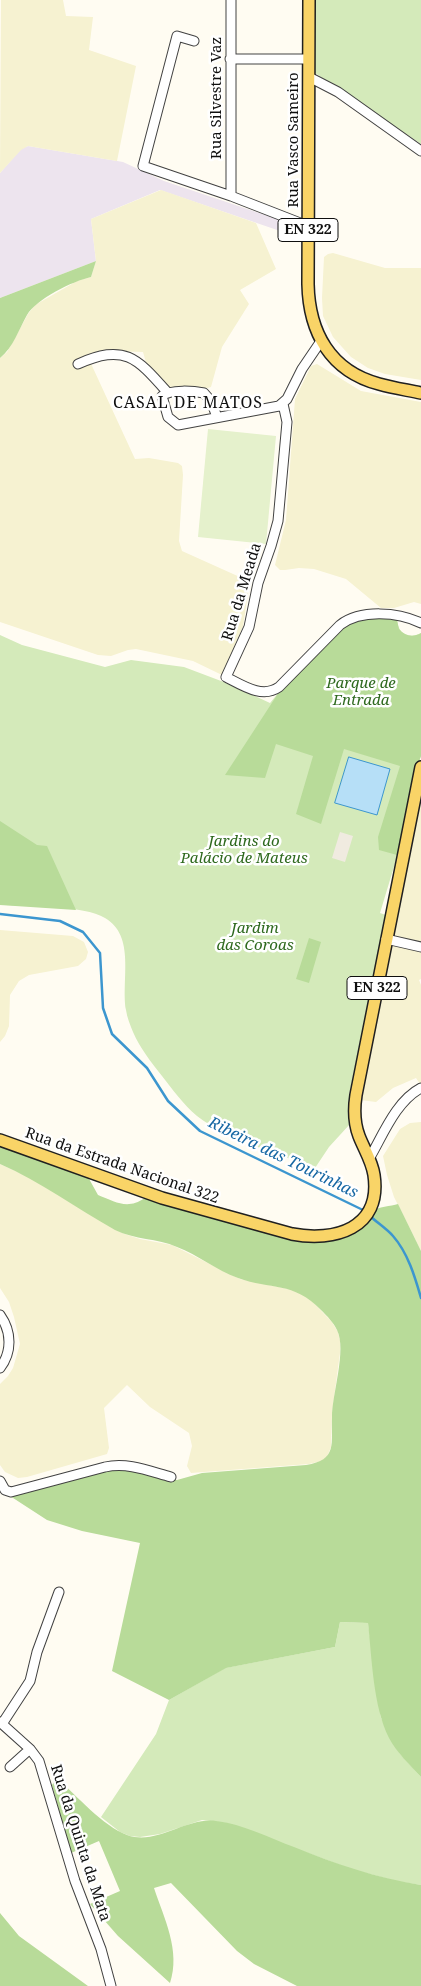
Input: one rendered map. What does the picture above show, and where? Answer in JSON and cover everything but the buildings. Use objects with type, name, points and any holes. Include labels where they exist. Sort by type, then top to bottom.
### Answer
[{"type":"main road","name":"Rua Vasco Sameiro","points":[[309,0],[308,298],[312,319],[321,341],[338,362],[358,376],[380,385],[421,393]]},
{"type":"main road","name":"Rua da Estrada Nacional 322","points":[[0,1140],[162,1198],[292,1234],[314,1236],[338,1234],[353,1227],[367,1212],[374,1186],[369,1159],[357,1132],[355,1104],[386,939],[417,798],[421,767]]},
{"type":"street","name":"Rua Silvestre Vaz","points":[[231,0],[231,196]]},
{"type":"street","points":[[194,41],[177,36],[143,166],[231,196],[308,226]]},
{"type":"street","points":[[230,59],[309,60]]},
{"type":"street","points":[[309,77],[338,92],[421,150]]},
{"type":"street","points":[[218,417],[211,401],[204,394],[163,394],[162,400],[168,416],[176,424],[187,424],[283,404],[321,341]]},
{"type":"street","points":[[78,364],[107,355],[126,356],[142,364],[168,393]]},
{"type":"street","name":"Rua da Meada","points":[[283,404],[287,422],[278,521],[258,583],[249,627],[226,677],[257,691],[272,691],[340,625],[349,619],[362,615],[381,614],[406,618],[421,623]]},
{"type":"street","points":[[386,939],[421,947]]},
{"type":"street","points":[[369,1159],[404,1102],[412,1093],[421,1088]]},
{"type":"street","points":[[0,1315],[6,1324],[9,1341],[8,1353],[0,1368]]},
{"type":"street","points":[[0,1481],[3,1493],[12,1492],[117,1465],[131,1466],[171,1477]]},
{"type":"street","points":[[1,1723],[30,1681],[36,1656],[59,1592]]},
{"type":"street","name":"Rua da Quinta da Mata","points":[[1,1723],[30,1749],[39,1761],[76,1881],[99,1942],[112,1986]]},
{"type":"street","points":[[10,1767],[30,1749]]},
{"type":"shaded area","points":[[1,0],[63,0],[66,16],[93,17],[89,50],[136,66],[117,161],[28,146],[21,150],[0,173]]},
{"type":"shaded area","points":[[28,146],[123,162],[164,181],[289,223],[286,233],[160,190],[91,219],[96,261],[0,298],[0,173],[21,149]]},
{"type":"shaded area","points":[[161,190],[256,223],[276,269],[240,290],[249,304],[222,347],[211,387],[201,390],[171,390],[147,366],[143,352],[108,351],[87,355],[135,459],[149,458],[178,463],[182,466],[179,541],[182,551],[242,578],[246,583],[248,594],[243,626],[222,675],[193,661],[136,649],[111,656],[98,655],[0,622],[0,358],[7,352],[35,305],[77,281],[91,277],[96,261],[91,219]]},
{"type":"shaded area","points":[[333,253],[385,268],[421,268],[421,380],[385,374],[368,368],[351,357],[333,337],[323,316],[322,298],[324,257]]},
{"type":"shaded area","points":[[317,364],[361,391],[421,402],[421,604],[414,602],[394,608],[381,608],[346,579],[314,569],[280,570],[275,565],[286,520],[295,399],[311,366]]},
{"type":"shaded area","points":[[421,803],[421,944],[391,937],[416,807]]},
{"type":"shaded area","points":[[340,832],[353,836],[345,862],[332,858]]},
{"type":"shaded area","points":[[0,930],[73,936],[84,942],[88,952],[86,959],[78,966],[29,975],[19,981],[10,995],[9,1026],[0,1042]]},
{"type":"shaded area","points":[[391,943],[421,950],[421,979],[419,980],[421,985],[421,1084],[416,1078],[393,1088],[376,1102],[360,1100]]},
{"type":"shaded area","points":[[421,1122],[421,1251],[394,1197],[383,1156],[400,1129],[410,1123]]},
{"type":"shaded area","points":[[0,1164],[35,1180],[122,1233],[140,1239],[172,1245],[240,1279],[293,1290],[308,1297],[332,1322],[340,1340],[332,1413],[331,1447],[327,1457],[322,1461],[309,1464],[191,1473],[187,1466],[192,1446],[189,1433],[150,1407],[127,1385],[104,1408],[109,1448],[107,1454],[27,1477],[18,1478],[5,1472],[0,1465],[0,1384],[13,1368],[20,1344],[9,1302],[0,1288]]},
{"type":"green space","points":[[315,0],[421,0],[421,144],[315,73]]},
{"type":"green space","points":[[96,261],[91,277],[75,282],[46,297],[32,309],[12,344],[0,358],[0,298]]},
{"type":"green space","points":[[208,429],[276,436],[266,544],[198,537]]},
{"type":"green space","name":"Parque de Entrada","points":[[378,618],[397,620],[399,629],[406,635],[412,636],[421,633],[421,756],[411,784],[397,855],[379,850],[378,837],[400,766],[344,749],[321,824],[296,814],[313,756],[276,744],[265,778],[225,775],[279,692],[345,626],[358,620]]},
{"type":"green space","name":"Jardins do Palácio de Mateus","points":[[397,620],[399,628],[404,634],[412,636],[421,633],[421,756],[411,784],[396,860],[380,913],[386,915],[349,1095],[350,1124],[329,1147],[315,1168],[222,1132],[197,1116],[178,1097],[146,1055],[130,1024],[126,1013],[124,947],[121,936],[115,926],[96,914],[69,908],[0,905],[0,635],[22,645],[105,667],[131,660],[184,667],[229,684],[270,703],[279,692]]},
{"type":"green space","points":[[0,821],[37,845],[47,846],[76,910],[0,905]]},
{"type":"green space","points":[[309,938],[321,942],[309,983],[296,979]]},
{"type":"green space","points":[[0,1144],[88,1177],[98,1195],[121,1204],[133,1204],[145,1198],[327,1241],[349,1234],[372,1211],[398,1204],[421,1251],[421,1777],[396,1749],[384,1725],[376,1697],[368,1623],[340,1622],[335,1647],[226,1668],[169,1700],[112,1671],[140,1543],[82,1531],[47,1520],[10,1496],[113,1469],[177,1480],[202,1473],[316,1463],[328,1455],[331,1449],[333,1407],[340,1360],[340,1339],[336,1327],[330,1320],[301,1294],[238,1278],[177,1247],[130,1236],[115,1230],[44,1187],[0,1164]]},
{"type":"green space","points":[[340,1622],[368,1623],[381,1718],[400,1754],[421,1777],[421,1885],[396,1881],[351,1869],[227,1823],[202,1820],[160,1834],[140,1837],[120,1832],[101,1817],[156,1734],[169,1700],[225,1668],[335,1647]]},
{"type":"green space","points":[[57,1778],[90,1810],[109,1825],[127,1835],[149,1837],[194,1823],[216,1821],[246,1828],[357,1870],[388,1879],[421,1885],[421,1986],[297,1986],[254,1964],[237,1951],[171,1883],[154,1888],[170,1935],[174,1959],[170,1983],[118,1936],[90,1904],[120,1891],[99,1841],[71,1853],[52,1785]]},
{"type":"green space","points":[[0,1913],[19,1936],[88,1986],[0,1986]]},
{"type":"water","points":[[349,757],[390,769],[377,815],[335,803]]},
{"type":"waterway","name":"Ribeira das Tourinhas","points":[[0,914],[60,921],[83,932],[100,953],[103,1008],[112,1034],[147,1068],[168,1101],[200,1131],[365,1211]]},
{"type":"waterway","name":"Ribeira das Tourinhas","points":[[369,1215],[390,1233],[403,1250],[421,1298]]},
{"type":"district","name":"CASAL DE MATOS","points":[[188,403]]},
{"type":"park label","name":"Jardim das Coroas","points":[[255,938]]}]
